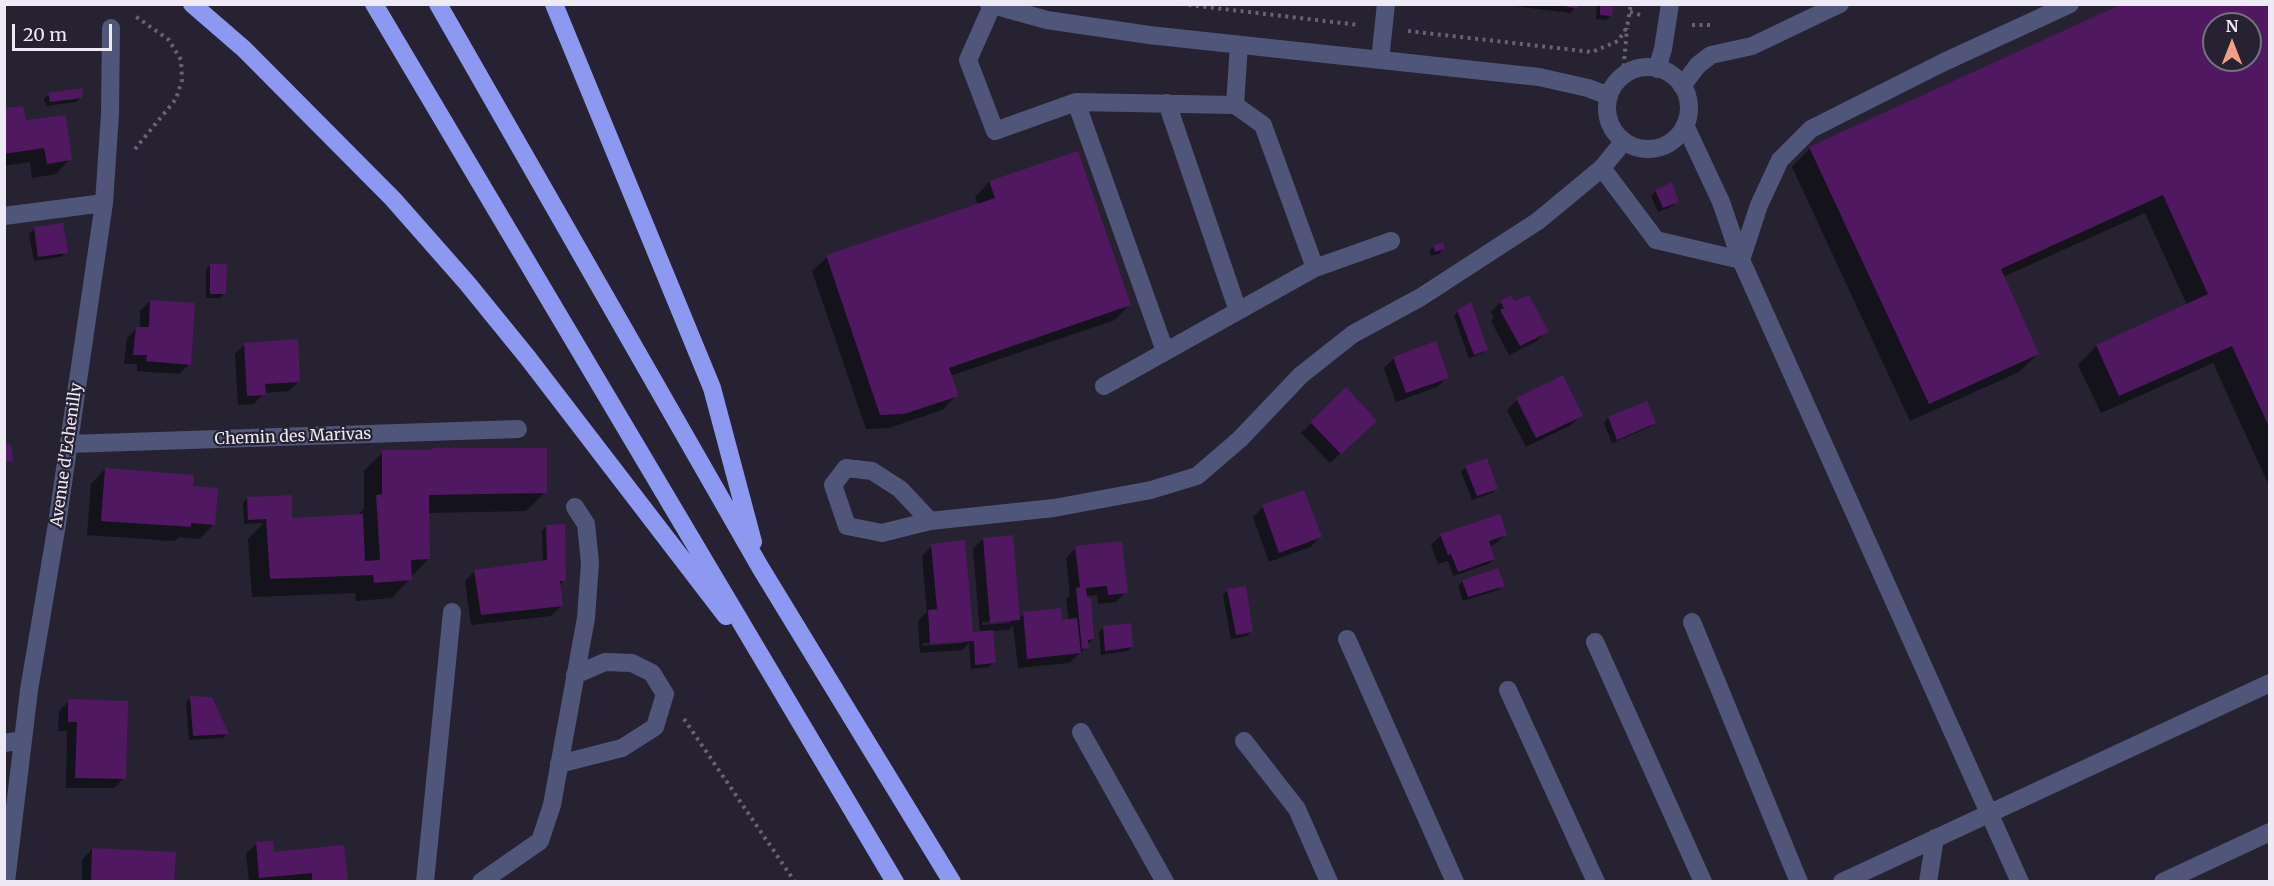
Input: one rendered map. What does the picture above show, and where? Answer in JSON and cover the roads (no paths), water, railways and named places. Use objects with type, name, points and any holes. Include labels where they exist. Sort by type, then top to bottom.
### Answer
[{"type":"highway","points":[[192,4],[244,48],[385,190],[467,283],[528,358],[776,681]]},
{"type":"highway","points":[[374,4],[895,882]]},
{"type":"highway","points":[[438,4],[760,567],[952,882]]},
{"type":"highway","points":[[554,4],[712,388],[760,567]]},
{"type":"street","points":[[1380,60],[1386,4]]},
{"type":"street","points":[[1682,86],[1698,65],[1711,55],[1752,46],[1840,4]]},
{"type":"street","points":[[1742,260],[1759,206],[1780,160],[1811,129],[1944,62],[2070,4]]},
{"type":"street","points":[[1315,268],[1263,125],[1235,105],[1077,102],[994,131],[968,60],[990,5],[1047,20],[1149,35],[1539,77],[1588,88],[1609,96]]},
{"type":"street","points":[[1657,69],[1670,12]]},
{"type":"street","name":"Avenue d'Echenilly","points":[[6,882],[29,690],[69,444],[104,203],[110,114],[111,28]]},
{"type":"street","points":[[1235,105],[1239,45]]},
{"type":"street","points":[[1657,69],[1667,72],[1682,86],[1688,98],[1685,125],[1680,134],[1663,146],[1643,149],[1624,141],[1614,132],[1608,119],[1607,107],[1614,85],[1623,76],[1633,70],[1657,69]]},
{"type":"street","points":[[1077,102],[1165,351]]},
{"type":"street","points":[[1167,104],[1238,311]]},
{"type":"street","points":[[1685,125],[1720,202],[1742,260],[2020,882]]},
{"type":"street","points":[[930,520],[900,489],[872,471],[846,468],[833,485],[847,526],[882,533],[930,520],[1054,508],[1151,490],[1197,476],[1240,439],[1301,375],[1353,334],[1421,297],[1538,221],[1602,168],[1624,141]]},
{"type":"street","points":[[1602,168],[1656,240],[1742,260]]},
{"type":"street","points":[[4,216],[104,203]]},
{"type":"street","points":[[1104,386],[1315,268],[1391,241]]},
{"type":"street","name":"Chemin des Marivas","points":[[69,444],[518,429]]},
{"type":"street","points":[[481,882],[540,841],[552,805],[585,618],[590,563],[586,524],[575,507]]},
{"type":"street","points":[[425,882],[452,612]]},
{"type":"street","points":[[1692,622],[1799,882]]},
{"type":"street","points":[[1347,639],[1455,882]]},
{"type":"street","points":[[1595,642],[1703,882]]},
{"type":"street","points":[[559,764],[622,748],[656,727],[665,694],[652,673],[632,663],[605,662],[575,675]]},
{"type":"street","points":[[1842,882],[2270,683]]},
{"type":"street","points":[[1508,690],[1596,882]]},
{"type":"street","points":[[1081,732],[1165,882]]},
{"type":"street","points":[[4,743],[23,740]]},
{"type":"street","points":[[1244,741],[1297,809],[1329,882]]},
{"type":"street","points":[[2163,882],[2270,832]]},
{"type":"street","points":[[1928,882],[1935,838]]}]
